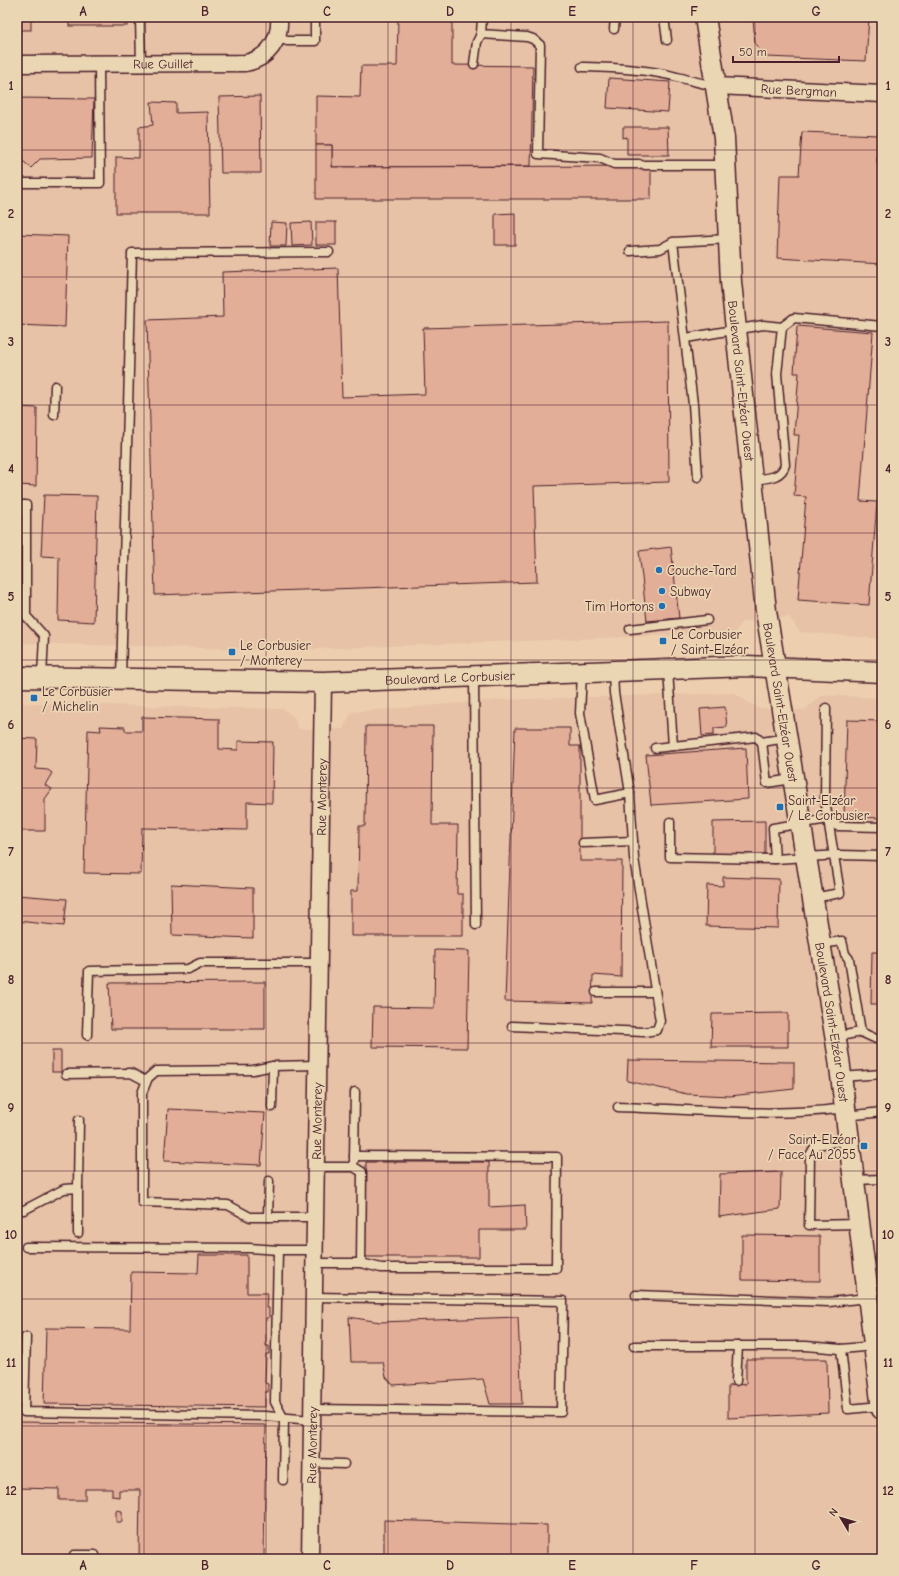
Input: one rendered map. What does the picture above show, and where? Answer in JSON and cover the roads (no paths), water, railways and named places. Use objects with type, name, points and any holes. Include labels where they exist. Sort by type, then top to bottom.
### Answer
[{"type":"street","name":"Rue Guillet","points":[[17,64],[245,64],[255,61],[265,55],[272,47],[277,37],[279,17]]},
{"type":"street","name":"Boulevard Saint-Elzéar Ouest","points":[[705,17],[717,86],[726,166],[729,239],[736,330],[766,611],[792,779],[821,944],[841,1077],[882,1408]]},
{"type":"street","name":"Rue Bergman","points":[[717,86],[882,94]]},
{"type":"street","name":"Boulevard Le Corbusier","points":[[17,677],[323,682],[747,666],[882,672]]},
{"type":"street","name":"Rue Monterey","points":[[310,1559],[323,682]]},
{"type":"lane","points":[[140,17],[141,64]]},
{"type":"lane","points":[[277,37],[287,41],[315,41],[315,17]]},
{"type":"lane","points":[[474,64],[477,42],[481,34],[482,17]]},
{"type":"lane","points":[[614,29],[615,17]]},
{"type":"lane","points":[[664,17],[667,40]]},
{"type":"lane","points":[[481,34],[527,37],[540,44],[538,154],[600,158],[614,164],[708,164],[726,166]]},
{"type":"lane","points":[[17,183],[100,183],[99,64]]},
{"type":"lane","points":[[582,67],[616,68],[677,77],[691,82],[717,86]]},
{"type":"lane","points":[[630,251],[660,249],[673,242],[729,239]]},
{"type":"lane","points":[[673,242],[686,338],[698,477]]},
{"type":"lane","points":[[121,679],[132,253],[328,252]]},
{"type":"lane","points":[[686,338],[763,325],[782,327],[794,318],[882,326]]},
{"type":"lane","points":[[752,480],[775,476],[780,473],[785,464],[777,374],[782,327]]},
{"type":"lane","points":[[54,415],[55,386]]},
{"type":"lane","points":[[17,505],[26,505],[26,616],[44,636],[42,678]]},
{"type":"lane","points":[[630,629],[707,620]]},
{"type":"lane","points":[[668,670],[672,746]]},
{"type":"lane","points":[[512,1026],[651,1032],[657,1030],[660,1021],[634,858],[630,793],[614,693],[613,672]]},
{"type":"lane","points":[[582,673],[580,713],[595,800],[630,793]]},
{"type":"lane","points":[[474,677],[476,925]]},
{"type":"lane","points":[[813,898],[840,893],[825,800],[826,708]]},
{"type":"lane","points":[[655,748],[756,737],[762,742],[767,783],[792,779]]},
{"type":"lane","points":[[762,742],[786,738]]},
{"type":"lane","points":[[775,860],[773,828],[800,825],[828,819],[837,826],[882,827]]},
{"type":"lane","points":[[670,822],[670,857],[775,860],[833,855],[882,856]]},
{"type":"lane","points":[[584,843],[633,841]]},
{"type":"lane","points":[[821,944],[842,940],[845,954],[849,959],[861,1032]]},
{"type":"lane","points":[[87,1035],[89,971],[188,970],[200,962],[318,963]]},
{"type":"lane","points":[[596,992],[655,992]]},
{"type":"lane","points":[[835,1037],[861,1032],[876,1039],[882,1039]]},
{"type":"lane","points":[[314,1217],[250,1217],[228,1205],[142,1202],[142,1093],[146,1081],[151,1074],[156,1071],[253,1070],[273,1066],[317,1065]]},
{"type":"lane","points":[[272,1107],[273,1066]]},
{"type":"lane","points":[[66,1074],[131,1073],[146,1081]]},
{"type":"lane","points":[[841,1077],[882,1074]]},
{"type":"lane","points":[[354,1092],[354,1167]]},
{"type":"lane","points":[[618,1107],[764,1112],[882,1112]]},
{"type":"lane","points":[[78,1233],[79,1120]]},
{"type":"lane","points":[[849,1140],[816,1146],[810,1155],[809,1226],[860,1224]]},
{"type":"lane","points":[[26,1247],[242,1248],[278,1250],[361,1263],[381,1268],[556,1268],[557,1157],[354,1156]]},
{"type":"lane","points":[[315,1167],[354,1167],[362,1172],[361,1263]]},
{"type":"lane","points":[[854,1180],[882,1179]]},
{"type":"lane","points":[[268,1217],[269,1181]]},
{"type":"lane","points":[[17,1210],[24,1210],[64,1189],[78,1188]]},
{"type":"lane","points":[[278,1250],[275,1402],[284,1419],[283,1480]]},
{"type":"lane","points":[[636,1295],[829,1302],[868,1298]]},
{"type":"lane","points":[[26,1337],[21,1370],[24,1412],[265,1416],[284,1419],[312,1414],[561,1412],[563,1301],[313,1297]]},
{"type":"lane","points":[[634,1346],[806,1346],[841,1349],[874,1346]]},
{"type":"lane","points":[[736,1381],[738,1346]]},
{"type":"lane","points":[[841,1349],[848,1409],[882,1408]]},
{"type":"lane","points":[[311,1463],[344,1464]]},
{"type":"lane","points":[[74,1559],[74,1555],[95,1555]]},
{"type":"place","name":"Couche-Tard","points":[[659,570]]},
{"type":"place","name":"Subway","points":[[662,591]]},
{"type":"place","name":"Tim Hortons","points":[[662,606]]},
{"type":"place","name":"Le Corbusier / Saint-Elzéar","points":[[663,641]]},
{"type":"place","name":"Le Corbusier / Monterey","points":[[232,652]]},
{"type":"place","name":"Le Corbusier / Michelin","points":[[34,698]]},
{"type":"place","name":"Saint-Elzéar / Le Corbusier","points":[[780,807]]},
{"type":"place","name":"Saint-Elzéar / Face Au 2055","points":[[864,1146]]}]
